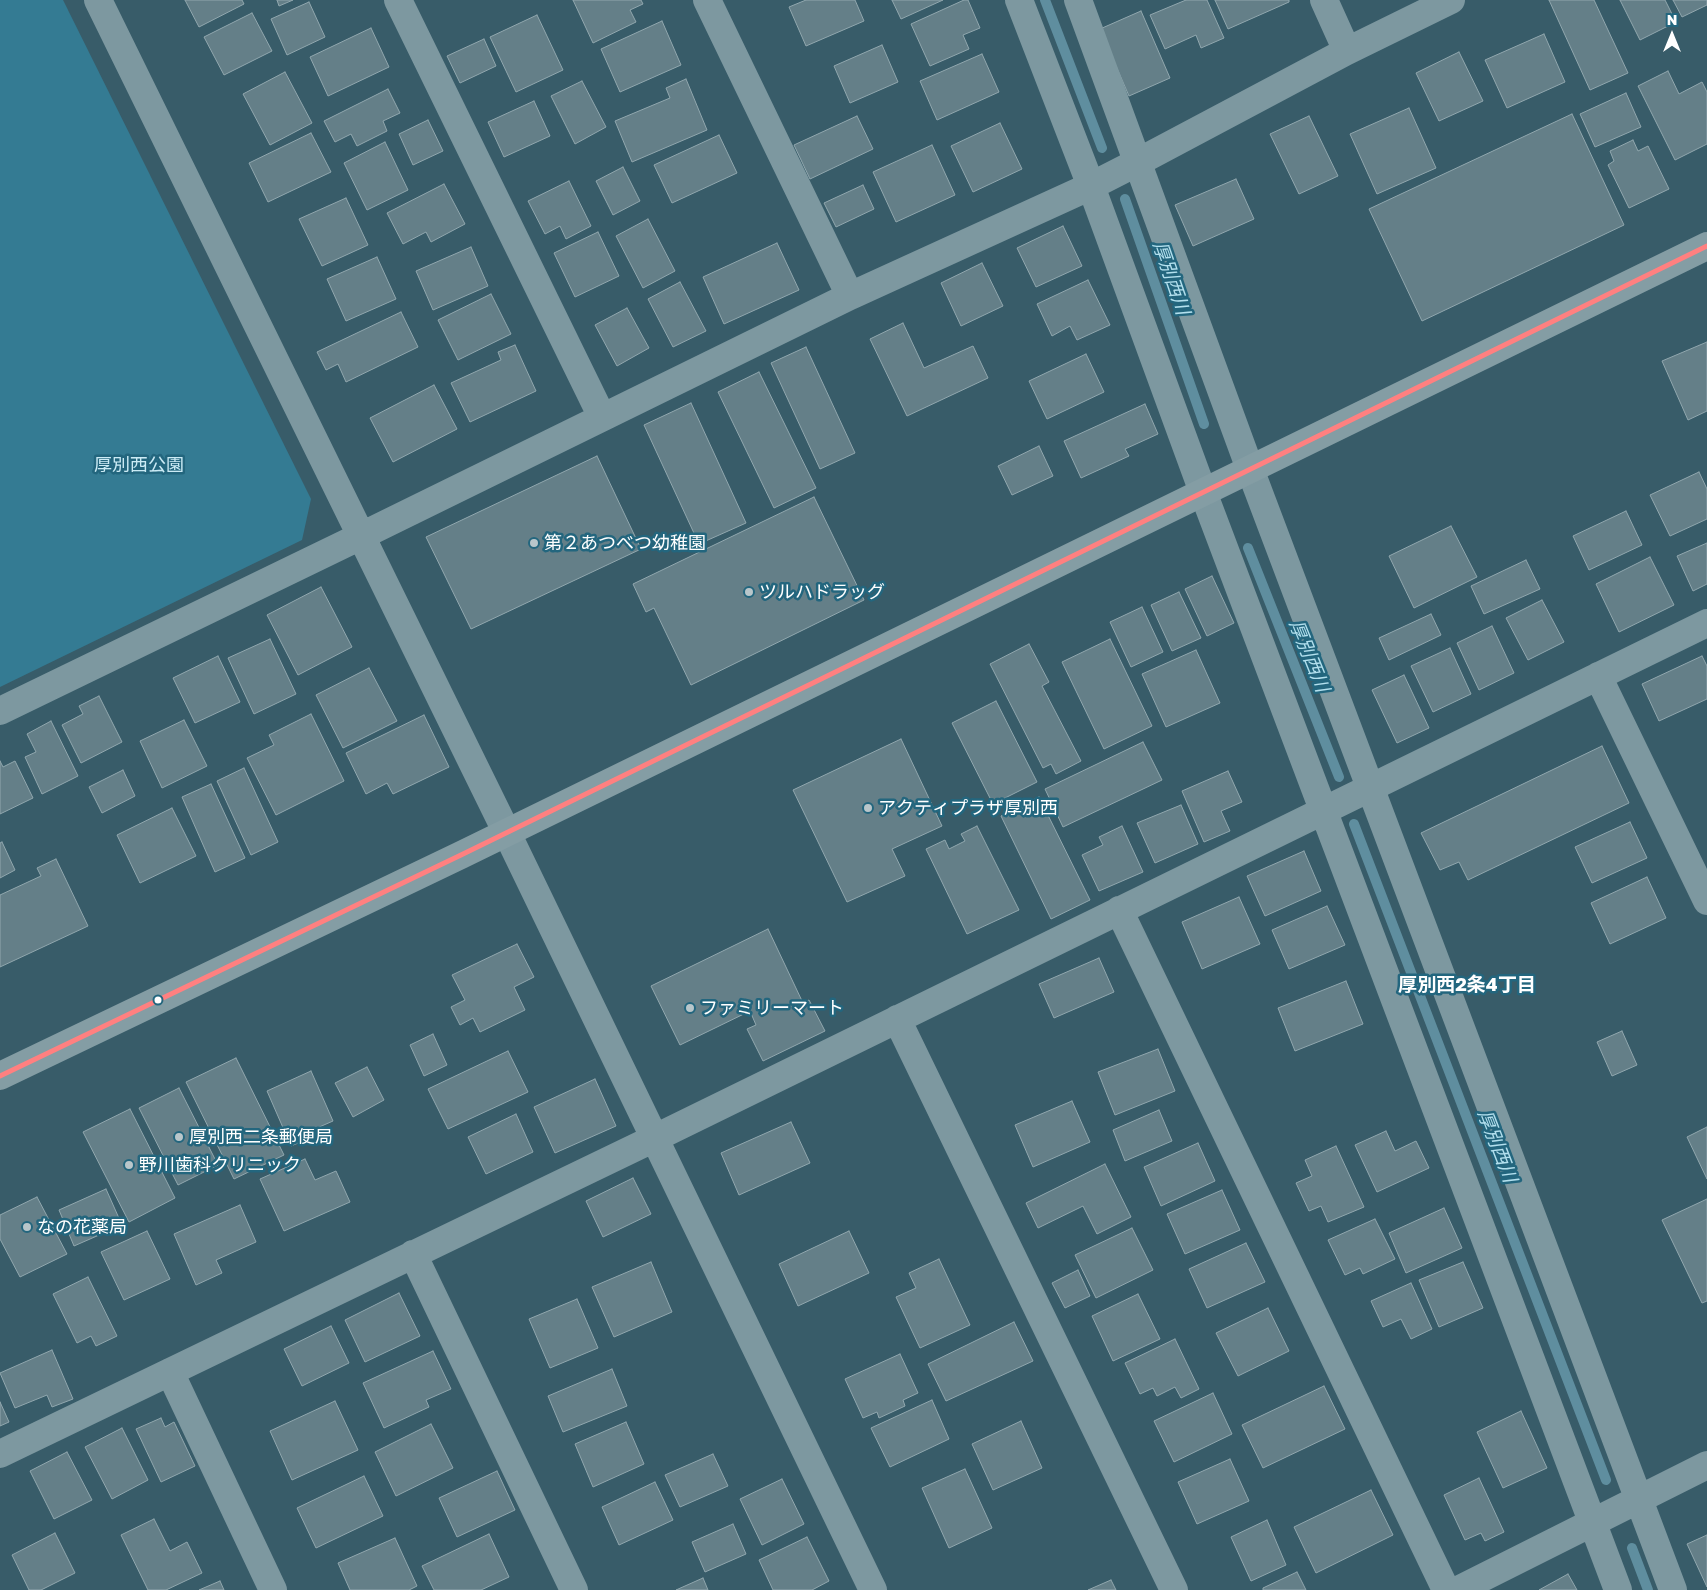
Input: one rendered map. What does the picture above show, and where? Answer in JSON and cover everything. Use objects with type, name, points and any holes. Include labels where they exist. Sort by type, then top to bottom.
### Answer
[{"type":"main road","points":[[0,1076],[508,832],[1707,246]]},
{"type":"street","points":[[98,0],[508,832],[873,1590]]},
{"type":"street","points":[[398,0],[602,417]]},
{"type":"street","points":[[707,0],[850,296]]},
{"type":"street","points":[[1020,0],[1091,186],[1203,492],[1618,1590]]},
{"type":"street","points":[[1078,0],[1250,469],[1673,1590]]},
{"type":"street","points":[[1324,0],[1347,51]]},
{"type":"street","points":[[0,711],[850,296],[1091,186],[1347,51],[1451,0]]},
{"type":"street","points":[[0,1454],[655,1138],[1707,623]]},
{"type":"street","points":[[1598,676],[1707,901]]},
{"type":"street","points":[[1120,910],[1446,1590]]},
{"type":"street","points":[[896,1020],[1174,1590]]},
{"type":"street","points":[[413,1254],[574,1590]]},
{"type":"street","points":[[170,1372],[273,1590]]},
{"type":"street","points":[[1458,1590],[1707,1465]]},
{"type":"green space","name":"厚別西公園","points":[[0,0],[63,0],[311,499],[302,540],[0,687]]},
{"type":"building","points":[[185,0],[242,0],[244,4],[199,27]]},
{"type":"building","points":[[277,0],[293,0],[279,6]]},
{"type":"building","points":[[573,0],[641,0],[643,4],[630,10],[636,22],[593,43]]},
{"type":"building","points":[[806,0],[855,0],[864,21],[806,46],[789,7]]},
{"type":"building","points":[[892,0],[943,0],[901,19]]},
{"type":"building","points":[[964,0],[968,0],[980,28],[963,35],[969,49],[930,66],[911,24]]},
{"type":"building","points":[[1186,0],[1207,0],[1224,38],[1201,48],[1196,35],[1165,49],[1150,15]]},
{"type":"building","points":[[1215,0],[1289,0],[1289,2],[1228,29]]},
{"type":"building","points":[[1549,0],[1594,0],[1628,73],[1590,90]]},
{"type":"building","points":[[1620,0],[1665,0],[1676,22],[1640,40]]},
{"type":"building","points":[[1673,0],[1707,0],[1707,5],[1682,17]]},
{"type":"building","points":[[309,2],[325,37],[287,55],[271,19]]},
{"type":"building","points":[[1141,11],[1170,78],[1129,96],[1100,29]]},
{"type":"building","points":[[252,13],[272,51],[224,75],[204,37]]},
{"type":"building","points":[[537,15],[563,70],[516,92],[490,37]]},
{"type":"building","points":[[662,21],[681,65],[620,92],[601,49]]},
{"type":"building","points":[[371,28],[389,67],[328,96],[310,57]]},
{"type":"building","points":[[1544,34],[1565,82],[1507,108],[1485,60]]},
{"type":"building","points":[[484,39],[496,66],[460,83],[447,56]]},
{"type":"building","points":[[882,45],[898,82],[850,103],[834,66]]},
{"type":"building","points":[[1459,52],[1483,101],[1439,121],[1416,73]]},
{"type":"building","points":[[982,54],[999,92],[937,120],[920,81]]},
{"type":"building","points":[[1668,71],[1679,94],[1702,82],[1707,92],[1707,144],[1675,160],[1638,86]]},
{"type":"building","points":[[285,72],[312,123],[270,145],[243,94]]},
{"type":"building","points":[[686,79],[707,130],[632,162],[615,121],[670,98],[666,88]]},
{"type":"building","points":[[582,81],[606,127],[575,144],[551,96]]},
{"type":"building","points":[[388,89],[400,113],[383,121],[387,131],[357,146],[351,134],[335,142],[324,121]]},
{"type":"building","points":[[1626,93],[1641,127],[1595,147],[1580,114]]},
{"type":"building","points":[[534,101],[550,136],[504,157],[488,122]]},
{"type":"building","points":[[1409,108],[1436,168],[1377,194],[1350,134]]},
{"type":"building","points":[[1572,114],[1624,225],[1422,321],[1369,209]]},
{"type":"building","points":[[857,116],[873,149],[810,179],[794,145]]},
{"type":"building","points":[[1309,116],[1338,176],[1299,194],[1270,134]]},
{"type":"building","points":[[428,120],[443,151],[413,165],[399,134]]},
{"type":"building","points":[[1000,123],[1022,169],[973,192],[951,146]]},
{"type":"building","points":[[311,133],[331,172],[268,202],[249,163]]},
{"type":"building","points":[[719,135],[737,173],[672,203],[654,165]]},
{"type":"building","points":[[1633,140],[1638,151],[1648,146],[1669,189],[1629,208],[1608,165],[1614,161],[1610,151]]},
{"type":"building","points":[[385,142],[408,190],[367,210],[344,163]]},
{"type":"building","points":[[932,145],[955,195],[896,222],[873,172]]},
{"type":"building","points":[[623,167],[640,201],[613,215],[596,181]]},
{"type":"building","points":[[1236,179],[1254,219],[1193,246],[1175,205]]},
{"type":"building","points":[[569,181],[591,226],[566,239],[560,226],[545,234],[528,201]]},
{"type":"building","points":[[444,184],[465,224],[431,242],[426,232],[403,244],[387,213]]},
{"type":"building","points":[[863,185],[874,209],[836,227],[824,203]]},
{"type":"building","points":[[346,198],[368,245],[322,266],[299,219]]},
{"type":"building","points":[[648,219],[675,271],[643,288],[616,236]]},
{"type":"building","points":[[1063,226],[1082,266],[1036,287],[1017,248]]},
{"type":"building","points":[[598,232],[619,276],[575,297],[554,253]]},
{"type":"building","points":[[777,243],[799,290],[724,324],[703,277]]},
{"type":"building","points":[[471,247],[488,286],[433,310],[416,271]]},
{"type":"building","points":[[377,257],[396,299],[346,321],[327,279]]},
{"type":"building","points":[[982,263],[1003,306],[961,326],[941,283]]},
{"type":"building","points":[[1088,280],[1110,325],[1077,340],[1070,326],[1052,336],[1037,304]]},
{"type":"building","points":[[680,282],[706,331],[673,347],[648,299]]},
{"type":"building","points":[[491,294],[511,334],[458,360],[438,320]]},
{"type":"building","points":[[627,308],[649,348],[617,366],[595,325]]},
{"type":"building","points":[[401,312],[418,347],[346,382],[338,364],[326,370],[317,352]]},
{"type":"building","points":[[903,323],[924,368],[973,346],[988,378],[907,416],[870,339]]},
{"type":"building","points":[[1707,342],[1707,411],[1688,420],[1662,361]]},
{"type":"building","points":[[515,345],[536,391],[470,422],[451,383],[501,360],[498,352]]},
{"type":"building","points":[[806,347],[855,453],[820,469],[771,363]]},
{"type":"building","points":[[1086,354],[1104,392],[1047,419],[1029,381]]},
{"type":"building","points":[[759,372],[816,488],[774,508],[718,392]]},
{"type":"building","points":[[434,385],[457,429],[393,462],[370,418]]},
{"type":"building","points":[[691,403],[746,523],[699,544],[644,425]]},
{"type":"building","points":[[1145,404],[1158,434],[1125,449],[1129,456],[1081,478],[1064,441]]},
{"type":"building","points":[[1039,446],[1053,476],[1012,495],[998,466]]},
{"type":"building","name":"第２あつべつ幼稚園","points":[[597,456],[641,549],[471,629],[426,537]]},
{"type":"building","points":[[1699,472],[1707,489],[1707,519],[1670,536],[1650,495]]},
{"type":"building","name":"ツルハドラッグ","points":[[814,497],[864,600],[691,685],[654,608],[646,612],[633,584]]},
{"type":"building","points":[[1626,511],[1642,545],[1589,570],[1573,536]]},
{"type":"building","points":[[1451,526],[1477,577],[1414,608],[1389,556]]},
{"type":"building","points":[[1707,543],[1707,584],[1693,591],[1677,556]]},
{"type":"building","points":[[1650,557],[1674,605],[1619,632],[1596,584]]},
{"type":"building","points":[[1526,560],[1540,589],[1484,614],[1471,586]]},
{"type":"building","points":[[1212,576],[1234,623],[1207,636],[1185,589]]},
{"type":"building","points":[[321,587],[352,647],[298,675],[267,615]]},
{"type":"building","points":[[1179,592],[1201,638],[1172,651],[1151,605]]},
{"type":"building","points":[[1542,600],[1564,642],[1528,660],[1506,618]]},
{"type":"building","points":[[1142,607],[1163,652],[1131,667],[1110,622]]},
{"type":"building","points":[[1431,614],[1441,635],[1389,660],[1379,638]]},
{"type":"building","points":[[1492,626],[1514,673],[1479,690],[1457,643]]},
{"type":"building","points":[[270,639],[296,694],[254,714],[228,658]]},
{"type":"building","points":[[1110,639],[1152,726],[1104,749],[1062,662]]},
{"type":"building","points":[[1029,644],[1049,682],[1042,686],[1081,761],[1056,774],[1051,764],[1043,768],[990,664]]},
{"type":"building","points":[[1450,648],[1471,694],[1433,712],[1411,666]]},
{"type":"building","points":[[1196,650],[1220,703],[1166,727],[1142,674]]},
{"type":"building","points":[[218,656],[240,702],[195,723],[173,678]]},
{"type":"building","points":[[1702,656],[1707,666],[1707,699],[1659,721],[1642,684]]},
{"type":"building","points":[[369,668],[397,721],[343,748],[316,695]]},
{"type":"building","points":[[1404,675],[1429,728],[1397,743],[1372,690]]},
{"type":"building","points":[[99,696],[122,742],[81,763],[62,725],[83,714],[79,706]]},
{"type":"building","points":[[996,701],[1037,782],[993,804],[952,723]]},
{"type":"building","points":[[311,714],[344,781],[276,815],[247,758],[274,745],[269,735]]},
{"type":"building","points":[[424,715],[449,767],[393,794],[387,783],[366,794],[346,753]]},
{"type":"building","points":[[184,720],[207,766],[162,788],[140,741]]},
{"type":"building","points":[[51,721],[78,776],[42,794],[25,757],[36,752],[27,734]]},
{"type":"building","name":"アクティプラザ厚別西","points":[[901,739],[942,826],[892,849],[905,876],[847,902],[793,790]]},
{"type":"building","points":[[1143,742],[1162,780],[1063,827],[1045,789]]},
{"type":"building","points":[[1602,746],[1629,803],[1468,880],[1459,862],[1440,870],[1421,833]]},
{"type":"building","points":[[0,761],[3,767],[15,761],[33,798],[0,814]]},
{"type":"building","points":[[244,768],[278,842],[251,855],[217,781]]},
{"type":"building","points":[[123,770],[135,796],[102,813],[89,787]]},
{"type":"building","points":[[1228,771],[1242,802],[1221,811],[1230,831],[1204,842],[1182,791]]},
{"type":"building","points":[[211,784],[245,858],[215,872],[182,797]]},
{"type":"building","points":[[1039,797],[1090,900],[1051,919],[1001,816]]},
{"type":"building","points":[[1181,805],[1198,844],[1155,863],[1137,823]]},
{"type":"building","points":[[172,808],[196,856],[140,883],[117,835]]},
{"type":"building","points":[[1630,822],[1647,858],[1592,883],[1575,847]]},
{"type":"building","points":[[977,826],[1019,910],[967,934],[926,849],[945,840],[949,849],[965,841],[961,834]]},
{"type":"building","points":[[1122,826],[1143,872],[1099,891],[1082,855],[1103,845],[1099,837]]},
{"type":"building","points":[[2,842],[15,870],[0,878],[0,843]]},
{"type":"building","points":[[1304,851],[1321,891],[1265,916],[1247,876]]},
{"type":"building","points":[[56,859],[88,926],[0,967],[0,895],[41,876],[37,868]]},
{"type":"building","points":[[1647,877],[1666,918],[1610,944],[1591,903]]},
{"type":"building","points":[[1239,897],[1260,944],[1202,969],[1182,922]]},
{"type":"building","points":[[1327,906],[1345,945],[1289,969],[1272,930]]},
{"type":"building","points":[[768,929],[803,1003],[809,1000],[825,1031],[763,1061],[747,1029],[756,1025],[750,1011],[680,1045],[651,986]]},
{"type":"building","points":[[517,944],[534,977],[514,987],[525,1010],[480,1032],[473,1018],[460,1025],[451,1007],[465,1000],[452,975]]},
{"type":"building","points":[[1099,958],[1114,992],[1054,1018],[1039,984]]},
{"type":"building","points":[[1346,981],[1363,1024],[1295,1051],[1278,1008]]},
{"type":"building","points":[[1622,1031],[1637,1065],[1612,1076],[1597,1042]]},
{"type":"building","points":[[433,1034],[447,1065],[424,1076],[410,1045]]},
{"type":"building","points":[[1158,1049],[1175,1091],[1115,1115],[1098,1072]]},
{"type":"building","points":[[508,1051],[528,1092],[448,1129],[428,1089]]},
{"type":"building","points":[[236,1058],[284,1155],[234,1179],[186,1082]]},
{"type":"building","points":[[367,1067],[384,1100],[353,1117],[335,1083]]},
{"type":"building","points":[[311,1071],[333,1121],[317,1128],[320,1134],[291,1146],[267,1091]]},
{"type":"building","points":[[595,1079],[616,1126],[555,1153],[534,1107]]},
{"type":"building","name":"厚別西二条郵便局","points":[[179,1088],[218,1165],[178,1185],[139,1108]]},
{"type":"building","points":[[1072,1101],[1090,1142],[1033,1167],[1015,1125]]},
{"type":"building","name":"野川歯科クリニック","points":[[130,1109],[175,1198],[129,1222],[83,1132]]},
{"type":"building","points":[[1159,1110],[1172,1141],[1125,1161],[1113,1130]]},
{"type":"building","points":[[516,1114],[533,1152],[486,1174],[468,1137]]},
{"type":"building","points":[[791,1122],[810,1163],[739,1195],[721,1153]]},
{"type":"building","points":[[1707,1127],[1707,1179],[1687,1137]]},
{"type":"building","points":[[1386,1131],[1395,1151],[1416,1141],[1429,1168],[1377,1192],[1355,1145]]},
{"type":"building","points":[[1198,1143],[1215,1181],[1161,1206],[1144,1167]]},
{"type":"building","points":[[1336,1146],[1364,1207],[1328,1222],[1321,1206],[1309,1211],[1296,1183],[1312,1176],[1305,1160]]},
{"type":"building","points":[[305,1159],[315,1180],[336,1171],[350,1202],[284,1231],[260,1179]]},
{"type":"building","points":[[1105,1164],[1131,1217],[1097,1234],[1083,1206],[1038,1228],[1026,1203]]},
{"type":"building","points":[[633,1178],[651,1214],[603,1237],[586,1201]]},
{"type":"building","points":[[106,1189],[122,1225],[74,1246],[59,1210]]},
{"type":"building","points":[[1222,1190],[1240,1230],[1185,1254],[1167,1214]]},
{"type":"building","name":"なの花薬局","points":[[37,1197],[67,1254],[20,1277],[0,1239],[0,1215]]},
{"type":"building","points":[[1707,1199],[1707,1301],[1702,1303],[1662,1220]]},
{"type":"building","points":[[240,1205],[256,1242],[216,1260],[222,1273],[196,1285],[174,1234]]},
{"type":"building","points":[[1444,1208],[1462,1248],[1406,1273],[1389,1233]]},
{"type":"building","points":[[1375,1219],[1395,1259],[1363,1274],[1360,1268],[1345,1275],[1328,1240]]},
{"type":"building","points":[[1132,1228],[1153,1270],[1096,1298],[1075,1255]]},
{"type":"building","points":[[147,1231],[170,1279],[124,1300],[101,1252]]},
{"type":"building","points":[[849,1231],[869,1273],[798,1306],[779,1264]]},
{"type":"building","points":[[1246,1243],[1265,1282],[1207,1308],[1189,1269]]},
{"type":"building","points":[[939,1259],[970,1325],[920,1348],[896,1297],[916,1288],[909,1273]]},
{"type":"building","points":[[651,1262],[672,1312],[614,1337],[592,1287]]},
{"type":"building","points":[[1463,1262],[1483,1308],[1439,1327],[1419,1280]]},
{"type":"building","points":[[1078,1270],[1090,1296],[1065,1308],[1052,1283]]},
{"type":"building","points":[[88,1277],[117,1336],[96,1346],[91,1336],[77,1343],[53,1294]]},
{"type":"building","points":[[1411,1283],[1432,1329],[1411,1339],[1401,1319],[1383,1327],[1371,1301]]},
{"type":"building","points":[[399,1293],[420,1336],[365,1362],[345,1320]]},
{"type":"building","points":[[1138,1294],[1160,1339],[1113,1361],[1092,1316]]},
{"type":"building","points":[[577,1299],[598,1348],[550,1368],[529,1319]]},
{"type":"building","points":[[1268,1308],[1289,1351],[1238,1376],[1216,1333]]},
{"type":"building","points":[[1014,1322],[1033,1361],[946,1401],[928,1364]]},
{"type":"building","points":[[331,1326],[349,1363],[302,1386],[284,1349]]},
{"type":"building","points":[[1175,1339],[1199,1389],[1181,1398],[1175,1387],[1157,1396],[1153,1388],[1140,1394],[1125,1363]]},
{"type":"building","points":[[52,1350],[73,1399],[52,1407],[47,1395],[15,1408],[0,1373]]},
{"type":"building","points":[[433,1351],[451,1389],[426,1400],[429,1407],[384,1428],[363,1383]]},
{"type":"building","points":[[900,1354],[918,1393],[903,1400],[905,1406],[879,1418],[877,1412],[863,1418],[845,1379]]},
{"type":"building","points":[[612,1369],[627,1406],[563,1432],[548,1396]]},
{"type":"building","points":[[1324,1386],[1345,1429],[1263,1468],[1242,1425]]},
{"type":"building","points":[[1213,1393],[1232,1434],[1174,1462],[1154,1421]]},
{"type":"building","points":[[932,1400],[949,1439],[890,1467],[871,1428]]},
{"type":"building","points":[[335,1401],[358,1450],[292,1480],[270,1431]]},
{"type":"building","points":[[0,1402],[9,1422],[0,1426]]},
{"type":"building","points":[[1521,1411],[1547,1468],[1503,1488],[1477,1432]]},
{"type":"building","points":[[161,1418],[165,1427],[174,1422],[195,1466],[161,1482],[136,1429]]},
{"type":"building","points":[[1021,1421],[1042,1468],[993,1490],[972,1444]]},
{"type":"building","points":[[626,1422],[644,1464],[593,1487],[575,1444]]},
{"type":"building","points":[[431,1424],[453,1468],[396,1496],[375,1452]]},
{"type":"building","points":[[122,1428],[148,1480],[112,1499],[85,1447]]},
{"type":"building","points":[[67,1452],[92,1500],[54,1519],[30,1471]]},
{"type":"building","points":[[713,1454],[728,1486],[680,1507],[665,1475]]},
{"type":"building","points":[[1230,1459],[1249,1501],[1197,1524],[1178,1482]]},
{"type":"building","points":[[965,1469],[992,1528],[949,1548],[922,1488]]},
{"type":"building","points":[[497,1471],[515,1510],[457,1537],[439,1498]]},
{"type":"building","points":[[364,1476],[383,1516],[316,1548],[297,1508]]},
{"type":"building","points":[[1479,1478],[1504,1532],[1485,1541],[1481,1533],[1465,1540],[1444,1495]]},
{"type":"building","points":[[782,1479],[804,1524],[762,1545],[740,1499]]},
{"type":"building","points":[[655,1482],[673,1520],[619,1545],[602,1507]]},
{"type":"building","points":[[1371,1490],[1393,1535],[1316,1573],[1294,1527]]},
{"type":"building","points":[[154,1519],[170,1551],[187,1542],[202,1573],[166,1590],[148,1590],[121,1535]]},
{"type":"building","points":[[1267,1520],[1286,1565],[1251,1581],[1231,1537]]},
{"type":"building","points":[[733,1524],[746,1554],[705,1572],[692,1542]]},
{"type":"building","points":[[55,1533],[75,1573],[41,1590],[29,1590],[12,1555]]},
{"type":"building","points":[[489,1534],[509,1577],[481,1590],[434,1590],[422,1566]]},
{"type":"building","points":[[1707,1535],[1707,1587],[1687,1544]]},
{"type":"building","points":[[807,1537],[829,1581],[812,1590],[773,1590],[759,1560]]},
{"type":"building","points":[[395,1538],[417,1586],[409,1590],[350,1590],[338,1563]]},
{"type":"building","points":[[1297,1572],[1306,1590],[1263,1590],[1263,1588]]},
{"type":"building","points":[[1568,1574],[1577,1590],[1539,1590]]},
{"type":"building","points":[[703,1578],[708,1590],[676,1590]]},
{"type":"building","points":[[1111,1580],[1116,1590],[1088,1590]]},
{"type":"building","points":[[220,1581],[224,1590],[199,1590]]},
{"type":"waterway","name":"厚別西川","points":[[1045,0],[1102,148]]},
{"type":"waterway","name":"厚別西川","points":[[1125,199],[1204,424]]},
{"type":"waterway","name":"厚別西川","points":[[1248,548],[1339,777]]},
{"type":"waterway","name":"厚別西川","points":[[1354,824],[1606,1480]]},
{"type":"waterway","name":"厚別西川","points":[[1632,1548],[1648,1590]]},
{"type":"transit line","points":[[0,1076],[461,855],[1707,246]]},
{"type":"place","name":"第２あつべつ幼稚園","points":[[534,543]]},
{"type":"place","name":"ツルハドラッグ","points":[[749,592]]},
{"type":"place","name":"アクティプラザ厚別西","points":[[868,808]]},
{"type":"place","name":"ファミリーマート","points":[[690,1008]]},
{"type":"place","name":"厚別西二条郵便局","points":[[179,1137]]},
{"type":"place","name":"野川歯科クリニック","points":[[129,1165]]},
{"type":"place","name":"なの花薬局","points":[[27,1227]]},
{"type":"district","name":"厚別西2条4丁目","points":[[1467,985]]}]
